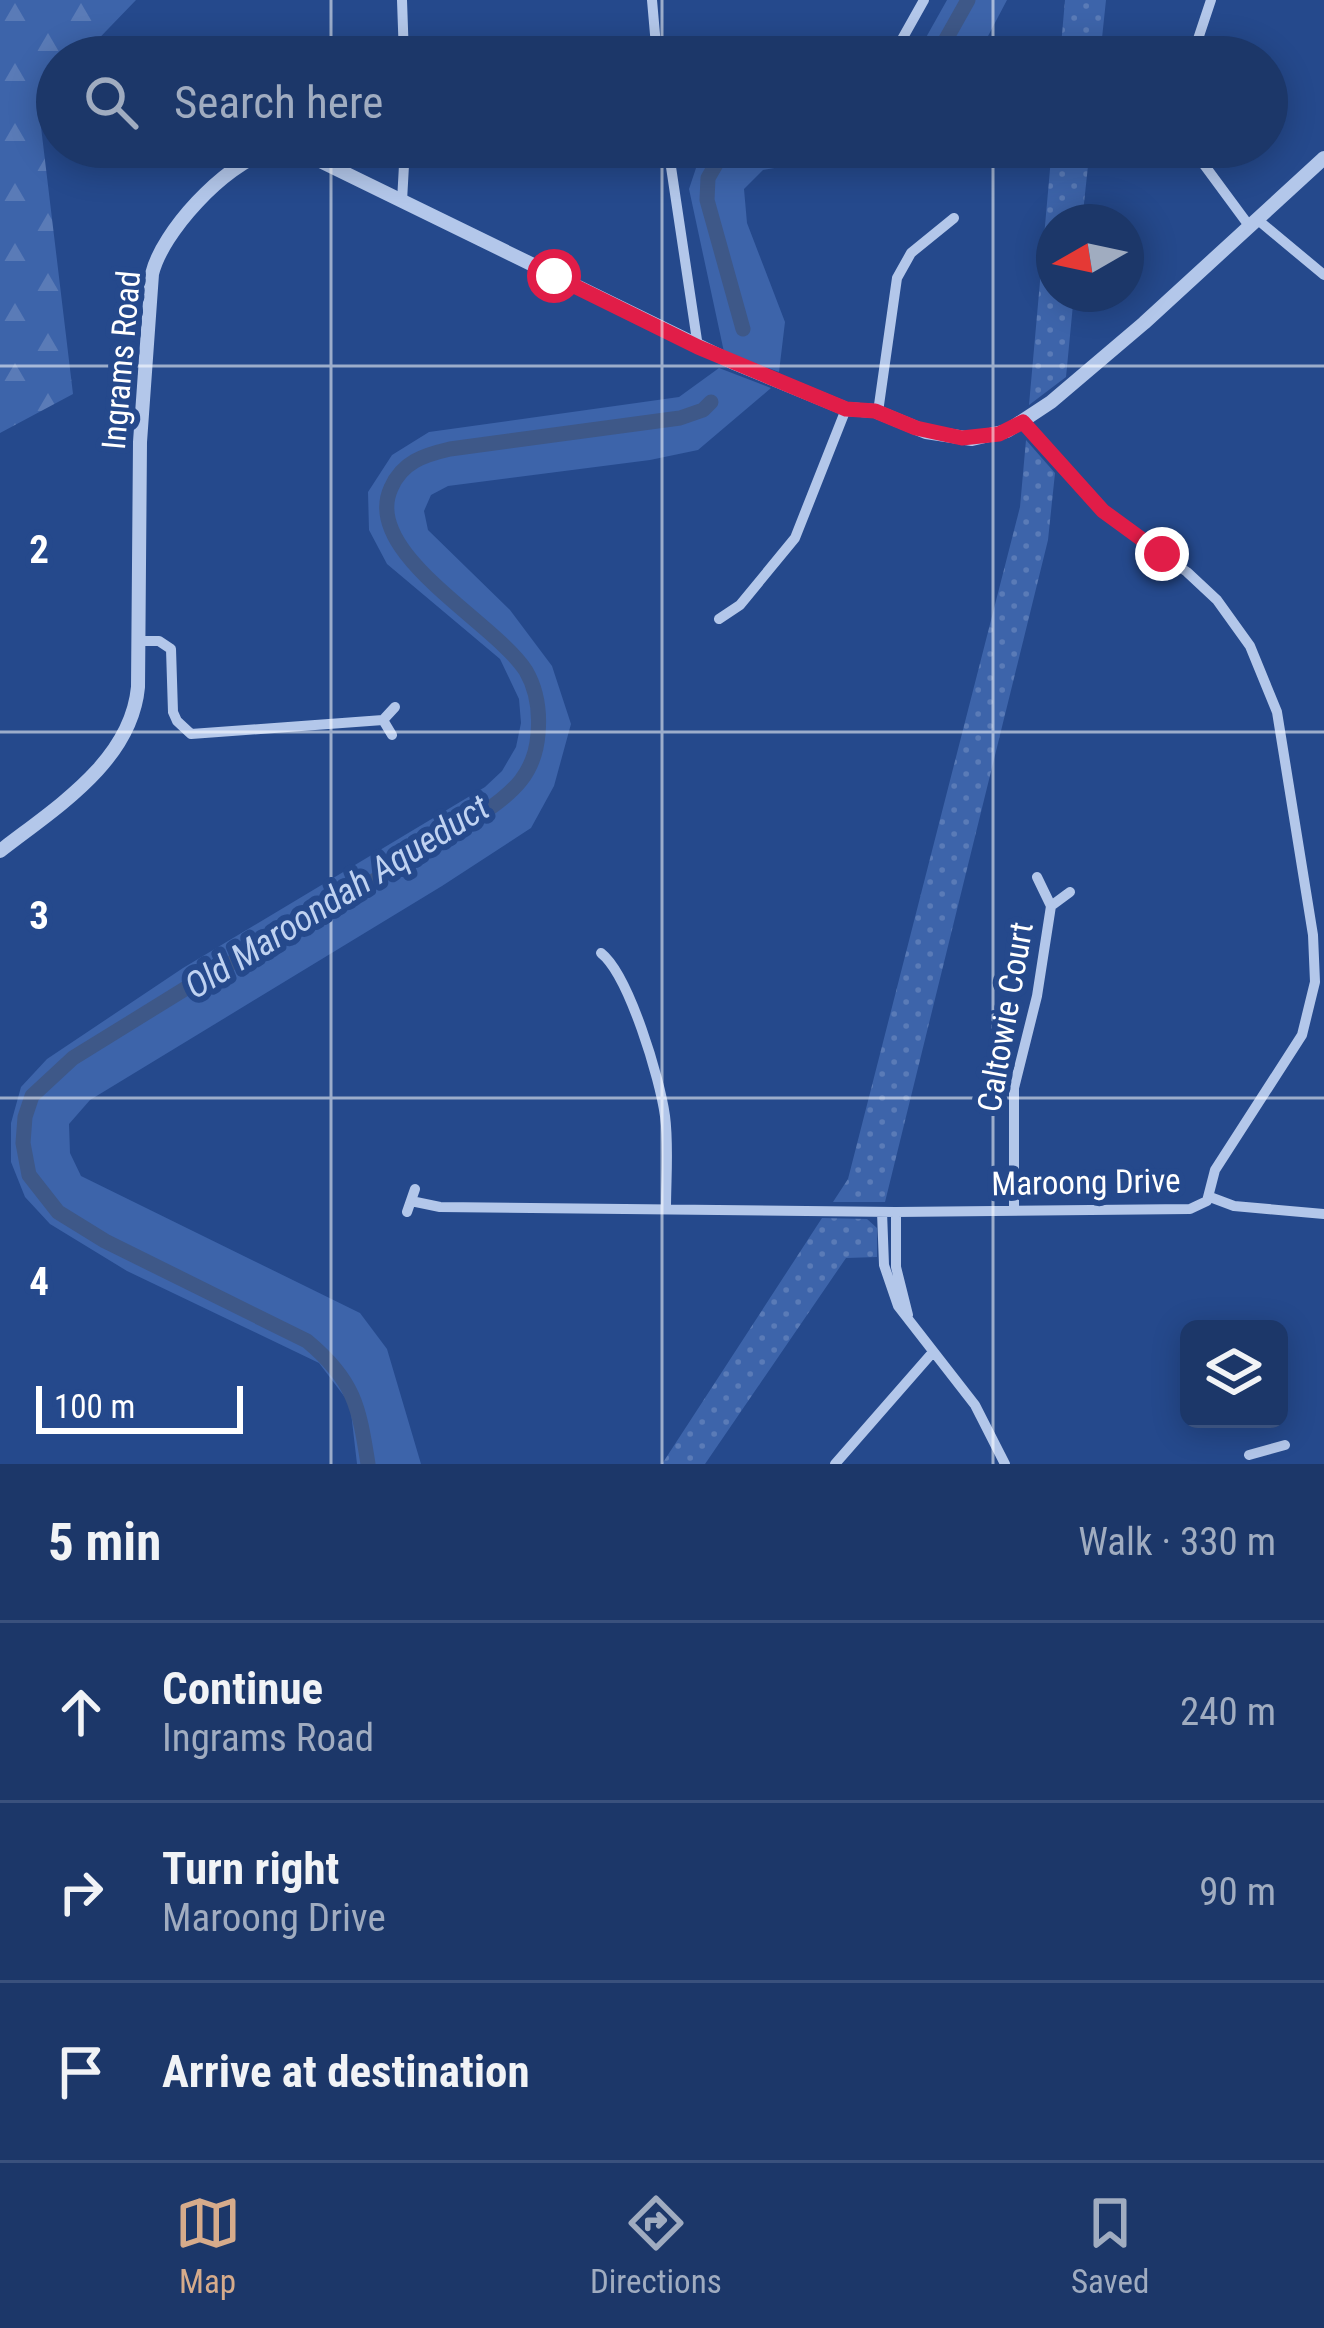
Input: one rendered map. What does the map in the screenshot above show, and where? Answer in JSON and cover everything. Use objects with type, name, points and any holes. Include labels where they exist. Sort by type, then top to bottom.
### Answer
[{"type":"street","points":[[402,0],[403,36]]},
{"type":"street","points":[[652,0],[655,36]]},
{"type":"street","points":[[904,36],[924,0]]},
{"type":"street","points":[[1199,36],[1211,0]]},
{"type":"street","name":"Ingrams Road","points":[[334,168],[698,347],[846,409],[878,412],[916,428],[962,438],[999,434],[1023,422],[1115,348],[1324,158]]},
{"type":"street","name":"Ingrams Road","points":[[0,850],[83,782],[122,742],[136,707],[140,427],[150,285],[163,246],[199,202],[237,168]]},
{"type":"street","points":[[402,201],[404,168]]},
{"type":"street","points":[[671,168],[698,347]]},
{"type":"street","points":[[1208,168],[1254,224],[1324,275]]},
{"type":"street","points":[[878,412],[897,278],[911,254],[953,218]]},
{"type":"street","points":[[719,619],[740,604],[795,538],[846,409]]},
{"type":"street","name":"Maroong Drive","points":[[411,1201],[440,1207],[889,1212],[1190,1209],[1210,1197],[1215,1170],[1296,1046],[1313,994],[1313,935],[1276,712],[1250,646],[1217,600],[1187,572],[1115,522],[1023,422]]},
{"type":"street","points":[[140,641],[159,641],[171,649],[173,712],[191,734],[382,720],[395,707]]},
{"type":"street","points":[[382,720],[392,735]]},
{"type":"street","name":"Caltowie Court","points":[[1014,1210],[1014,1088],[1037,996],[1052,906],[1037,877]]},
{"type":"street","name":"Caltowie Court","points":[[1052,906],[1070,892]]},
{"type":"street","points":[[601,952],[623,980],[660,1094],[666,1129],[666,1209]]},
{"type":"street","points":[[1210,1197],[1234,1206],[1324,1214]]},
{"type":"street","points":[[889,1212],[909,1318],[975,1405],[1004,1464]]},
{"type":"street","points":[[835,1464],[933,1352]]},
{"type":"street","points":[[1249,1455],[1285,1445]]},
{"type":"street","points":[[1268,1450],[1271,1464]]},
{"type":"green space","points":[[0,0],[136,0],[101,36],[36,36],[36,168],[46,168],[73,394],[0,433]]},
{"type":"green space","points":[[947,0],[1007,0],[988,36],[927,36]]},
{"type":"green space","points":[[1065,0],[1106,0],[1102,36],[1062,36]]},
{"type":"green space","points":[[696,168],[774,168],[763,170],[744,189],[747,223],[785,322],[779,372],[724,352],[689,189]]},
{"type":"green space","points":[[1050,168],[1088,168],[1084,204],[1047,204]]},
{"type":"green space","points":[[1037,312],[1072,312],[1066,377],[1029,405]]},
{"type":"green space","points":[[719,368],[771,388],[698,450],[448,486],[431,495],[424,511],[428,530],[510,610],[552,666],[571,724],[554,786],[531,828],[90,1100],[69,1124],[70,1153],[81,1176],[360,1313],[387,1349],[421,1464],[357,1464],[350,1404],[319,1363],[127,1271],[50,1224],[25,1197],[11,1162],[11,1123],[21,1087],[47,1059],[183,968],[485,787],[502,771],[516,747],[521,723],[519,699],[500,659],[387,564],[369,530],[368,492],[392,455],[429,432],[679,397]]},
{"type":"green space","points":[[1026,440],[1055,473],[1048,540],[885,1202],[833,1202],[848,1179],[1020,507]]},
{"type":"green space","points":[[822,1218],[867,1219],[877,1228],[877,1257],[846,1258],[705,1464],[662,1464]]},
{"type":"waterway","name":"Old Maroondah Aqueduct","points":[[948,36],[968,0]]},
{"type":"waterway","name":"Old Maroondah Aqueduct","points":[[714,168],[707,200],[743,329]]},
{"type":"waterway","name":"Old Maroondah Aqueduct","points":[[368,1464],[352,1395],[323,1355],[307,1341],[105,1241],[58,1212],[29,1175],[23,1143],[25,1117],[32,1096],[73,1058],[209,974],[283,937],[483,813],[527,771],[539,726],[530,678],[510,652],[412,562],[395,537],[387,513],[391,488],[401,472],[423,457],[450,449],[680,418],[711,402]]},
{"type":"route","points":[[554,276],[698,347],[846,409],[875,411],[916,428],[962,438],[999,434],[1023,422],[1103,511],[1162,554]]}]
